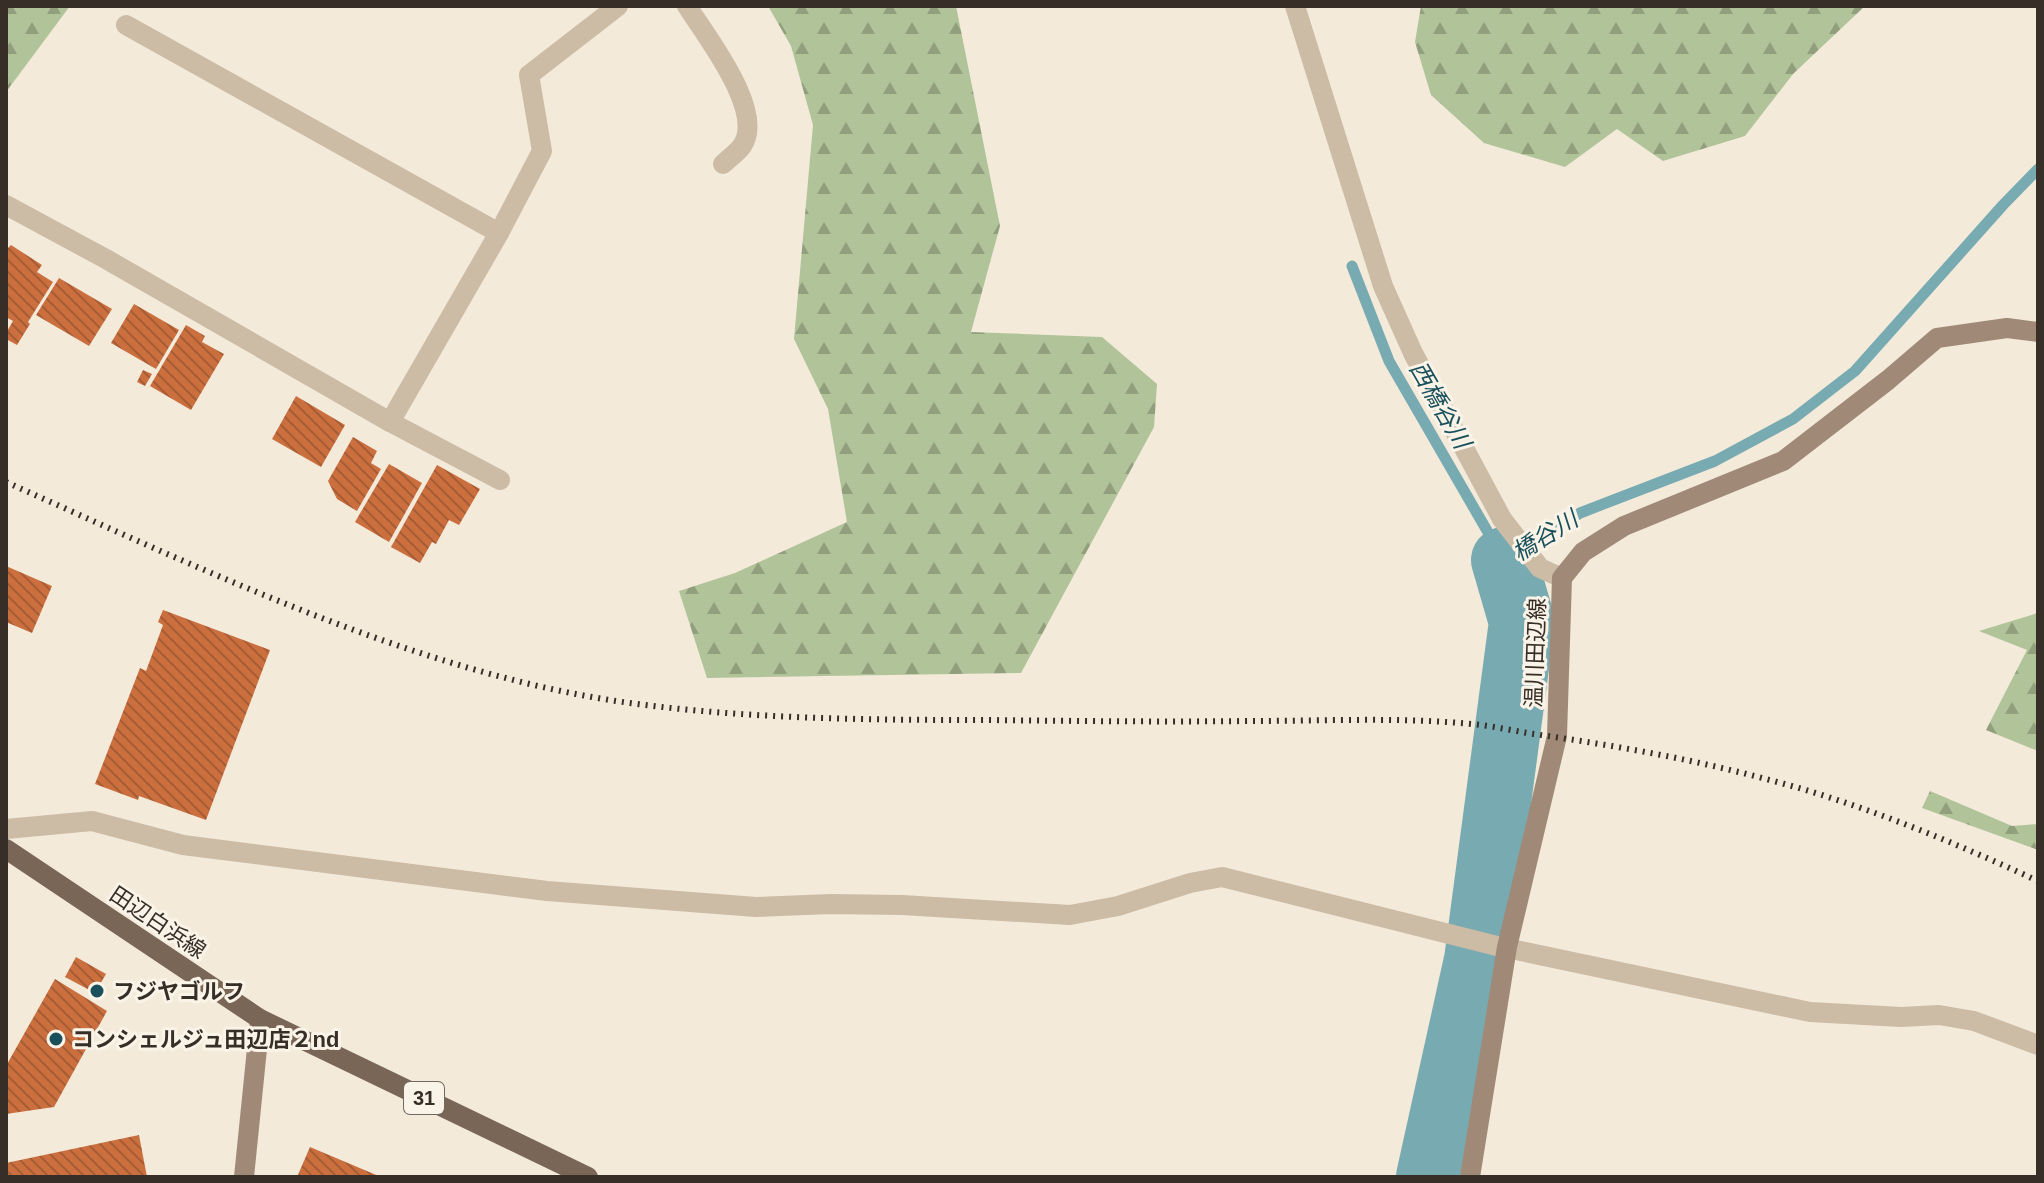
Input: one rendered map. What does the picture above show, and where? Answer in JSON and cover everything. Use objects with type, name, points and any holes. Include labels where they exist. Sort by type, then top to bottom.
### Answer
[{"type":"main road","name":"温川田辺線","points":[[1470,1177],[1502,946],[1557,736],[1562,578],[1583,552],[1624,526],[1783,461],[1937,338],[2007,328],[2038,332]]},
{"type":"main road","name":"田辺白浜線","points":[[6,849],[260,1019],[588,1177]]},
{"type":"main road","points":[[244,1177],[260,1019]]},
{"type":"street","points":[[687,6],[742,94],[748,119],[744,145],[723,164]]},
{"type":"street","points":[[1295,6],[1383,286],[1419,365],[1502,519],[1540,568],[1562,578]]},
{"type":"street","points":[[390,422],[499,233],[542,151],[529,75],[610,8]]},
{"type":"street","points":[[126,25],[499,233]]},
{"type":"street","points":[[6,205],[390,422],[500,480]]},
{"type":"street","points":[[6,829],[92,821],[183,845],[547,891],[756,907],[874,904],[1070,915],[1118,906],[1190,883],[1222,877],[1438,932],[1810,1012],[1901,1017],[1939,1015],[1974,1021],[2038,1045]]},
{"type":"green space","points":[[6,6],[70,6],[6,92]]},
{"type":"green space","points":[[768,6],[956,6],[1000,226],[971,332],[1102,337],[1157,384],[1154,427],[1021,673],[707,678],[679,591],[735,573],[847,522],[828,409],[794,339],[813,125],[791,46]]},
{"type":"green space","points":[[1421,6],[1865,6],[1793,74],[1745,136],[1663,161],[1617,129],[1565,167],[1484,143],[1431,95],[1415,42]]},
{"type":"green space","points":[[2038,613],[2038,751],[1986,730],[2027,650],[1979,631]]},
{"type":"green space","points":[[1930,791],[2012,826],[2038,824],[2038,850],[1922,808]]},
{"type":"building","points":[[11,245],[42,265],[37,272],[53,282],[17,345],[6,339],[13,321],[6,317],[6,250]]},
{"type":"building","points":[[59,278],[112,309],[89,346],[36,315]]},
{"type":"building","points":[[134,304],[179,330],[156,369],[111,343]]},
{"type":"building","points":[[186,325],[205,336],[202,342],[224,354],[191,410],[150,386]]},
{"type":"building","points":[[143,370],[152,374],[145,386],[137,382]]},
{"type":"building","points":[[296,396],[345,425],[321,467],[272,439]]},
{"type":"building","points":[[353,437],[377,451],[371,463],[381,469],[357,511],[337,499],[328,481]]},
{"type":"building","points":[[389,464],[422,483],[389,542],[355,522]]},
{"type":"building","points":[[437,465],[480,489],[459,525],[449,520],[436,544],[432,542],[420,563],[391,547]]},
{"type":"building","points":[[6,566],[52,586],[32,633],[6,622]]},
{"type":"building","points":[[163,610],[270,650],[206,820],[95,784],[140,668],[146,671],[163,625],[158,622]]},
{"type":"building","points":[[76,957],[106,974],[95,993],[65,977]]},
{"type":"building","name":"コンシェルジュ田辺店２nd","points":[[55,979],[107,1011],[54,1107],[6,1114],[6,1066]]},
{"type":"building","points":[[139,1135],[147,1177],[6,1177],[6,1163]]},
{"type":"building","points":[[310,1147],[381,1177],[297,1177]]},
{"type":"waterway","name":"橋谷川","points":[[1352,266],[1389,361],[1504,560],[1580,513],[1715,461],[1793,419],[1855,371],[2038,169]]},
{"type":"waterway","name":"橋谷川","points":[[1429,1177],[1477,960],[1522,622],[1504,560]]},
{"type":"railway","points":[[6,482],[311,614],[470,668],[550,689],[674,708],[808,718],[1389,720],[1480,725],[1677,758],[1833,798],[1902,823],[2038,881]]},
{"type":"place","name":"フジヤゴルフ","points":[[97,991]]},
{"type":"place","name":"コンシェルジュ田辺店２nd","points":[[56,1039]]},
{"type":"water label","name":"西橋谷川","points":[[1440,405]]}]
